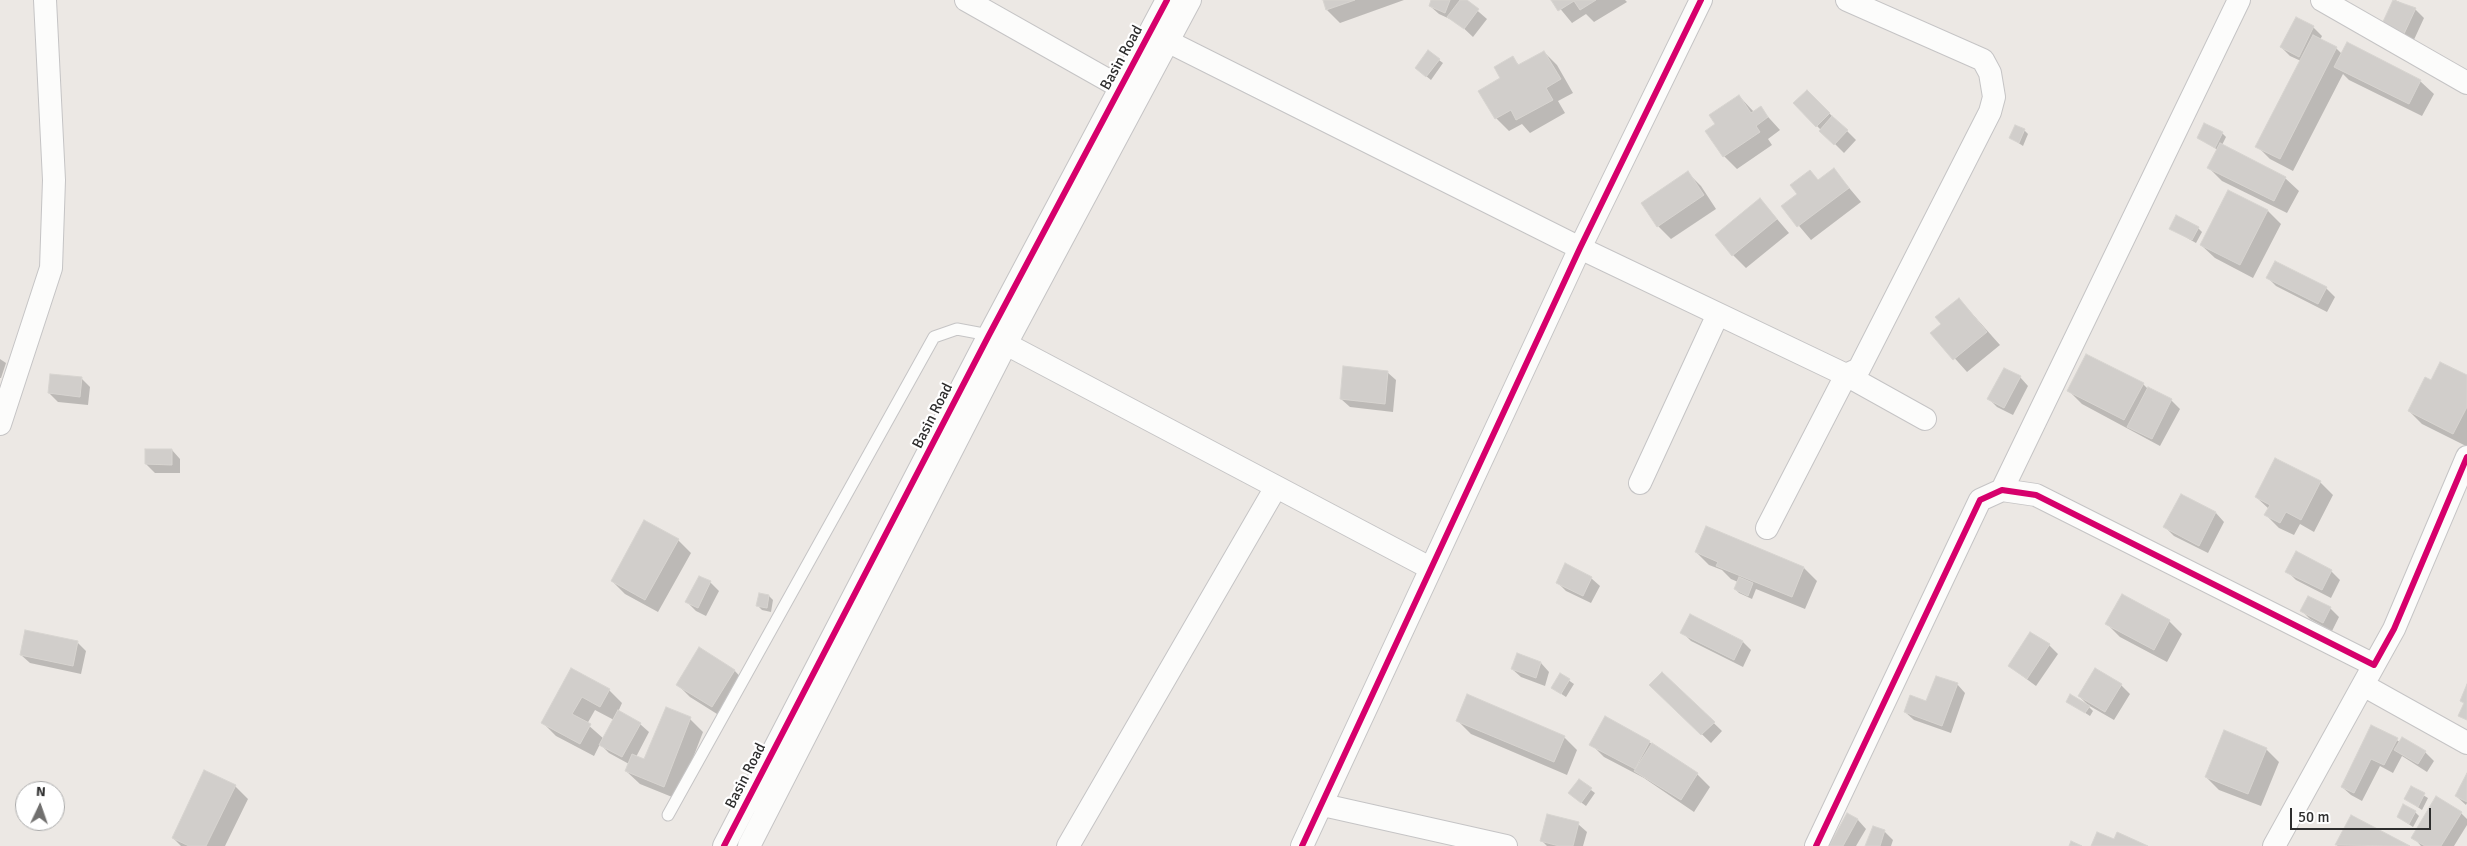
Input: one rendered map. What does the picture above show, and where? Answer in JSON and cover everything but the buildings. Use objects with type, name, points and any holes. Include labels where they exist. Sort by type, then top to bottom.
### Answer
[{"type":"street","points":[[0,424],[51,268],[54,180],[45,0]]},
{"type":"street","points":[[966,0],[1120,87]]},
{"type":"street","name":"Basin Road","points":[[724,846],[859,608],[998,340],[1120,87],[1167,0]]},
{"type":"street","name":"Basin Road","points":[[998,340],[1169,42],[1190,0]]},
{"type":"street","points":[[1302,846],[1323,805],[1430,568],[1580,248],[1701,0]]},
{"type":"street","points":[[1767,528],[1846,375],[1859,369],[1990,112],[1994,97],[1990,73],[1983,60],[1847,0]]},
{"type":"street","points":[[2002,490],[2239,0]]},
{"type":"street","points":[[2322,0],[2467,83]]},
{"type":"street","points":[[1169,42],[1580,248],[1846,375],[1925,419]]},
{"type":"street","points":[[1640,483],[1718,314]]},
{"type":"street","points":[[998,340],[1430,568]]},
{"type":"street","points":[[2274,846],[2394,629],[2467,457]]},
{"type":"street","points":[[1068,846],[1276,486]]},
{"type":"street","points":[[1816,846],[1980,500],[2002,490],[2036,495],[2374,665]]},
{"type":"street","name":"Basin Road","points":[[750,846],[859,608]]},
{"type":"street","points":[[2363,685],[2467,742]]},
{"type":"street","points":[[1323,805],[1506,846]]},
{"type":"lane","points":[[668,815],[934,337],[957,329],[998,340]]},
{"type":"cycle path","points":[[724,846],[989,335],[1167,0]]},
{"type":"cycle path","points":[[1302,846],[1580,248],[1701,0]]},
{"type":"cycle path","points":[[1816,846],[1980,500],[2002,490],[2036,495],[2374,665],[2394,629],[2467,457]]}]
